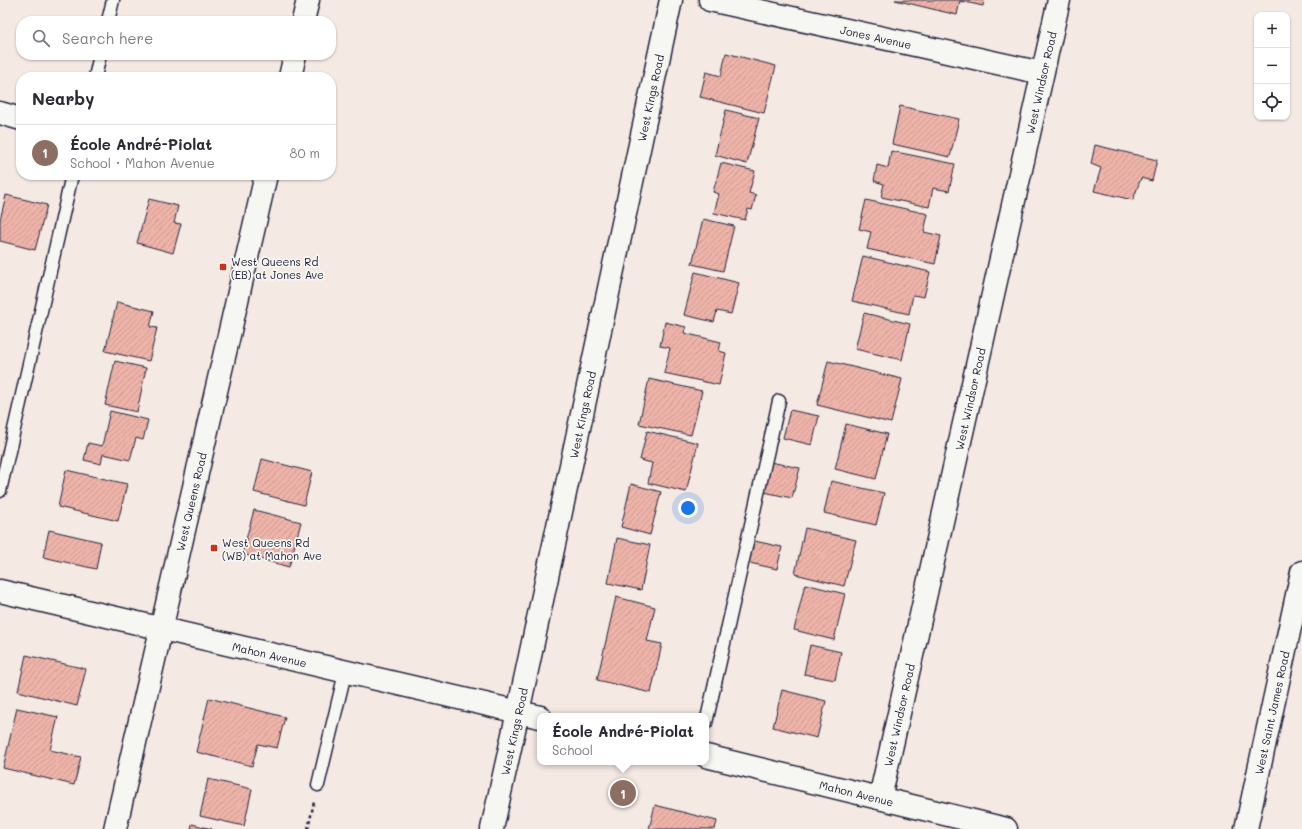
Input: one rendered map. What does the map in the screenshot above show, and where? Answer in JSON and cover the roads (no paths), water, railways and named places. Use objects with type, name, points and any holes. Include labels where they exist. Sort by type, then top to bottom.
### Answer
[{"type":"street","points":[[304,16],[308,0]]},
{"type":"street","name":"West Kings Road","points":[[492,829],[671,0]]},
{"type":"street","name":"Jones Avenue","points":[[710,0],[1042,73]]},
{"type":"street","name":"West Windsor Road","points":[[880,798],[1059,0]]},
{"type":"street","points":[[291,72],[294,60]]},
{"type":"street","points":[[0,114],[16,117]]},
{"type":"street","name":"West Queens Road","points":[[114,829],[162,630],[263,180]]},
{"type":"street","name":"West Saint James Road","points":[[1246,829],[1302,572]]},
{"type":"street","name":"Mahon Avenue","points":[[0,591],[345,673],[537,716]]},
{"type":"street","name":"Mahon Avenue","points":[[709,757],[880,798],[931,820],[1006,829]]},
{"type":"lane","points":[[109,16],[113,0]]},
{"type":"lane","points":[[96,72],[99,60]]},
{"type":"lane","points":[[0,491],[71,180]]},
{"type":"lane","points":[[708,713],[779,401]]},
{"type":"lane","points":[[318,785],[345,673]]},
{"type":"place","name":"West Queens Rd (EB) at Jones Ave","points":[[223,267]]},
{"type":"place","name":"West Queens Rd (WB) at Mahon Ave","points":[[214,548]]},
{"type":"place","name":"École André-Piolat","points":[[623,793]]}]
